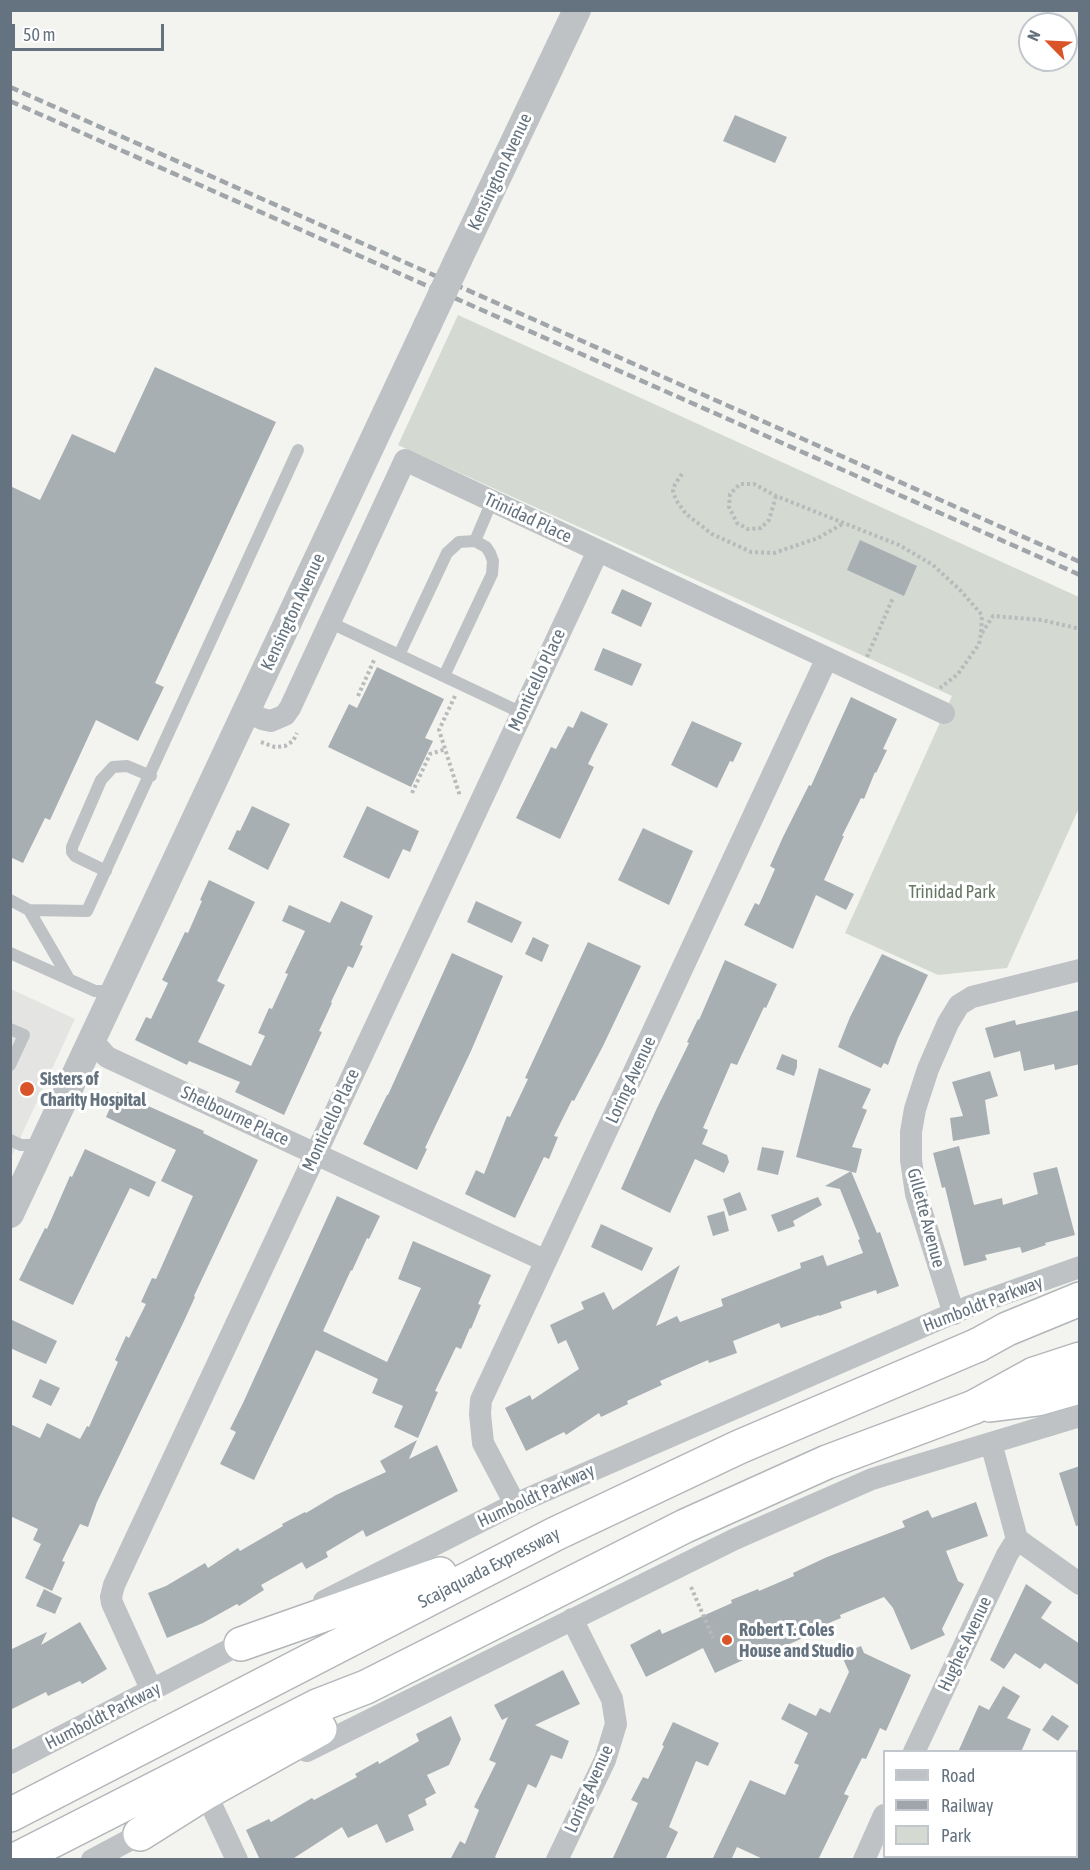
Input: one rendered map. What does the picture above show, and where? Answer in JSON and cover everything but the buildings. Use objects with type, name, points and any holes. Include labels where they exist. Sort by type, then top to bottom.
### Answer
[{"type":"highway","name":"Scajaquada Expressway","points":[[10,1815],[555,1534],[739,1447],[1080,1299]]},
{"type":"highway","points":[[978,1345],[1013,1345],[1080,1322]]},
{"type":"highway","points":[[15,1860],[317,1706],[366,1687],[706,1516],[827,1462],[974,1407],[1034,1374],[1080,1359]]},
{"type":"highway","points":[[974,1407],[1038,1399],[1080,1387]]},
{"type":"highway","points":[[241,1644],[555,1534]]},
{"type":"highway","points":[[140,1834],[205,1793],[325,1726],[366,1687]]},
{"type":"street","name":"Kensington Avenue","points":[[10,1214],[458,260],[578,10]]},
{"type":"street","name":"Trinidad Place","points":[[246,711],[271,721],[285,715],[405,460],[827,658],[939,703]]},
{"type":"street","name":"Monticello Place","points":[[152,1691],[114,1609],[112,1591],[598,551]]},
{"type":"street","name":"Loring Avenue","points":[[515,1504],[483,1443],[480,1414],[482,1400],[827,658]]},
{"type":"street","name":"Gillette Avenue","points":[[954,1314],[916,1194],[911,1160],[910,1132],[928,1069],[948,1023],[959,1005],[972,997],[1080,970]]},
{"type":"street","name":"Shelbourne Place","points":[[92,1040],[107,1057],[546,1262]]},
{"type":"street","name":"Humboldt Parkway","points":[[10,1763],[515,1504],[954,1314],[1080,1267]]},
{"type":"street","points":[[92,1860],[140,1834],[735,1539],[872,1479],[1080,1416]]},
{"type":"street","points":[[991,1443],[1017,1539],[1080,1584]]},
{"type":"street","name":"Hughes Avenue","points":[[915,1750],[1007,1555],[1017,1539]]},
{"type":"street","name":"Loring Avenue","points":[[558,1860],[604,1760],[616,1725],[612,1699],[572,1620]]},
{"type":"street","points":[[209,1800],[237,1860]]},
{"type":"street","points":[[864,1860],[883,1819]]},
{"type":"lane","points":[[10,900],[29,910],[87,911],[151,776],[298,450]]},
{"type":"lane","points":[[475,541],[492,501]]},
{"type":"lane","points":[[399,655],[447,553],[459,542],[475,541],[486,547],[490,553],[493,561],[492,574],[444,676]]},
{"type":"lane","points":[[329,622],[522,713]]},
{"type":"lane","points":[[106,871],[75,856],[72,852],[72,847],[101,780],[113,767],[127,766],[151,776]]},
{"type":"lane","points":[[29,910],[70,980]]},
{"type":"lane","points":[[10,952],[95,991],[116,991]]},
{"type":"lane","points":[[10,1029],[24,1035],[10,1065]]},
{"type":"lane","points":[[10,1140],[21,1145],[43,1145]]},
{"type":"path","points":[[682,474],[673,491],[676,500],[686,514],[712,534],[751,552],[774,553],[818,538],[845,522]]},
{"type":"path","points":[[776,496],[769,520],[761,528],[748,529],[737,523],[729,507],[730,494],[740,484],[754,484],[776,496],[899,544],[933,565],[982,615],[1042,620],[1080,630]]},
{"type":"path","points":[[865,662],[893,598]]},
{"type":"path","points":[[939,703],[979,644],[982,615]]},
{"type":"path","points":[[981,634],[993,616]]},
{"type":"path","points":[[358,696],[377,656]]},
{"type":"path","points":[[456,694],[439,730],[461,796]]},
{"type":"path","points":[[412,793],[430,754],[446,749]]},
{"type":"path","points":[[691,1587],[713,1638]]},
{"type":"shaded area","name":"Sisters of Charity Hospital","points":[[11,989],[75,1019],[11,1158]]},
{"type":"green space","name":"Trinidad Park","points":[[458,315],[1079,597],[1079,808],[1007,968],[938,975],[845,933],[952,696],[398,445]]},
{"type":"railway","points":[[10,87],[1080,562]]},
{"type":"railway","points":[[10,101],[1080,575]]},
{"type":"place","name":"Sisters of Charity Hospital","points":[[27,1089]]},
{"type":"place","name":"Robert T. Coles House and Studio","points":[[727,1640]]}]
